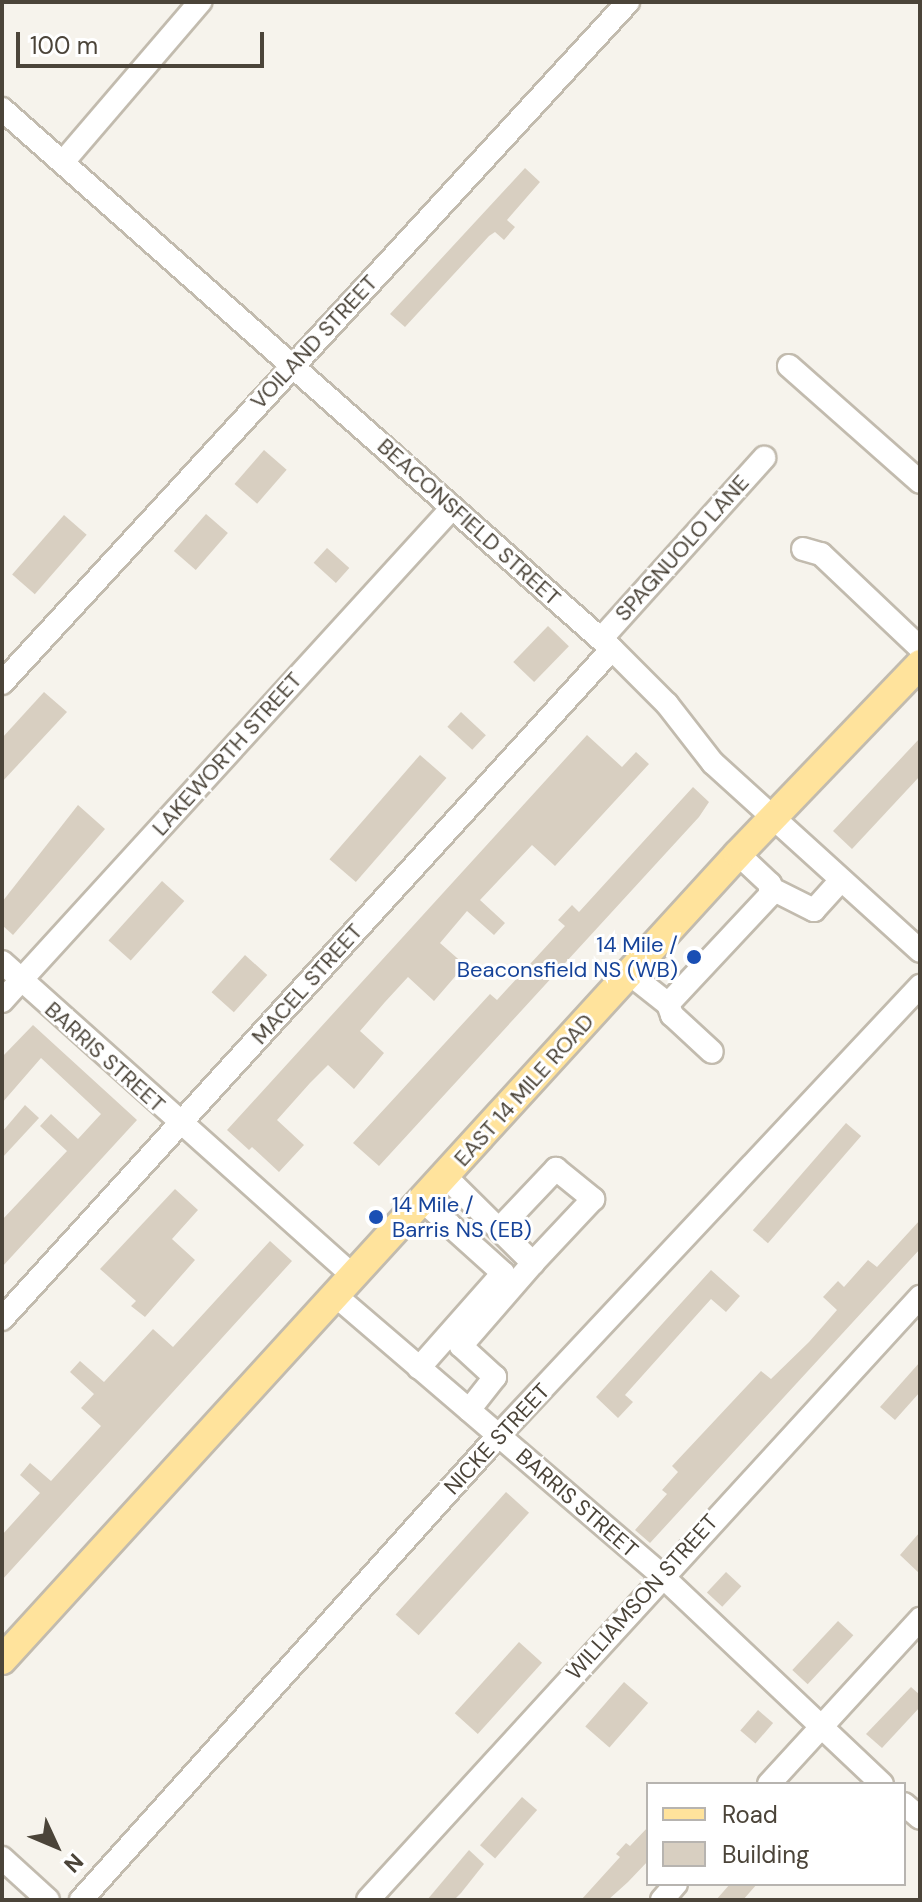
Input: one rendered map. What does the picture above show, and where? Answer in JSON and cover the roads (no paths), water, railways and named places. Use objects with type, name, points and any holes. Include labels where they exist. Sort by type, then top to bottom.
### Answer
[{"type":"main road","name":"EAST 14 MILE ROAD","points":[[2,1660],[738,854],[774,821],[920,664]]},
{"type":"street","points":[[63,162],[200,2]]},
{"type":"street","name":"VOILAND STREET","points":[[2,683],[628,2]]},
{"type":"street","name":"BEACONSFIELD STREET","points":[[2,109],[606,644],[667,704],[713,763],[920,951]]},
{"type":"street","points":[[789,366],[920,482]]},
{"type":"street","name":"SPAGNUOLO LANE","points":[[606,644],[764,458]]},
{"type":"street","name":"LAKEWORTH STREET","points":[[2,1001],[452,508]]},
{"type":"street","points":[[803,549],[821,554],[920,648]]},
{"type":"street","name":"MACEL STREET","points":[[2,1319],[606,644]]},
{"type":"street","points":[[738,854],[772,889],[814,910],[841,880]]},
{"type":"street","points":[[668,1004],[772,889]]},
{"type":"street","name":"BARRIS STREET","points":[[2,962],[179,1124],[345,1286],[419,1368],[661,1575],[820,1729],[880,1782]]},
{"type":"street","points":[[630,974],[668,1004],[672,1015],[712,1052]]},
{"type":"street","name":"NICKE STREET","points":[[81,1900],[499,1435],[920,986]]},
{"type":"street","points":[[469,1410],[495,1377],[461,1346],[593,1199],[556,1169],[499,1229]]},
{"type":"street","points":[[445,1176],[533,1263]]},
{"type":"street","points":[[419,1368],[503,1273],[423,1201]]},
{"type":"street","name":"WILLIAMSON STREET","points":[[368,1900],[661,1575],[920,1297]]},
{"type":"street","points":[[771,1782],[920,1619]]},
{"type":"street","points":[[2,1858],[48,1900]]},
{"type":"place","name":"14 Mile / Beaconsfield NS (WB)","points":[[694,957]]},
{"type":"place","name":"14 Mile / Barris NS (EB)","points":[[376,1217]]}]
